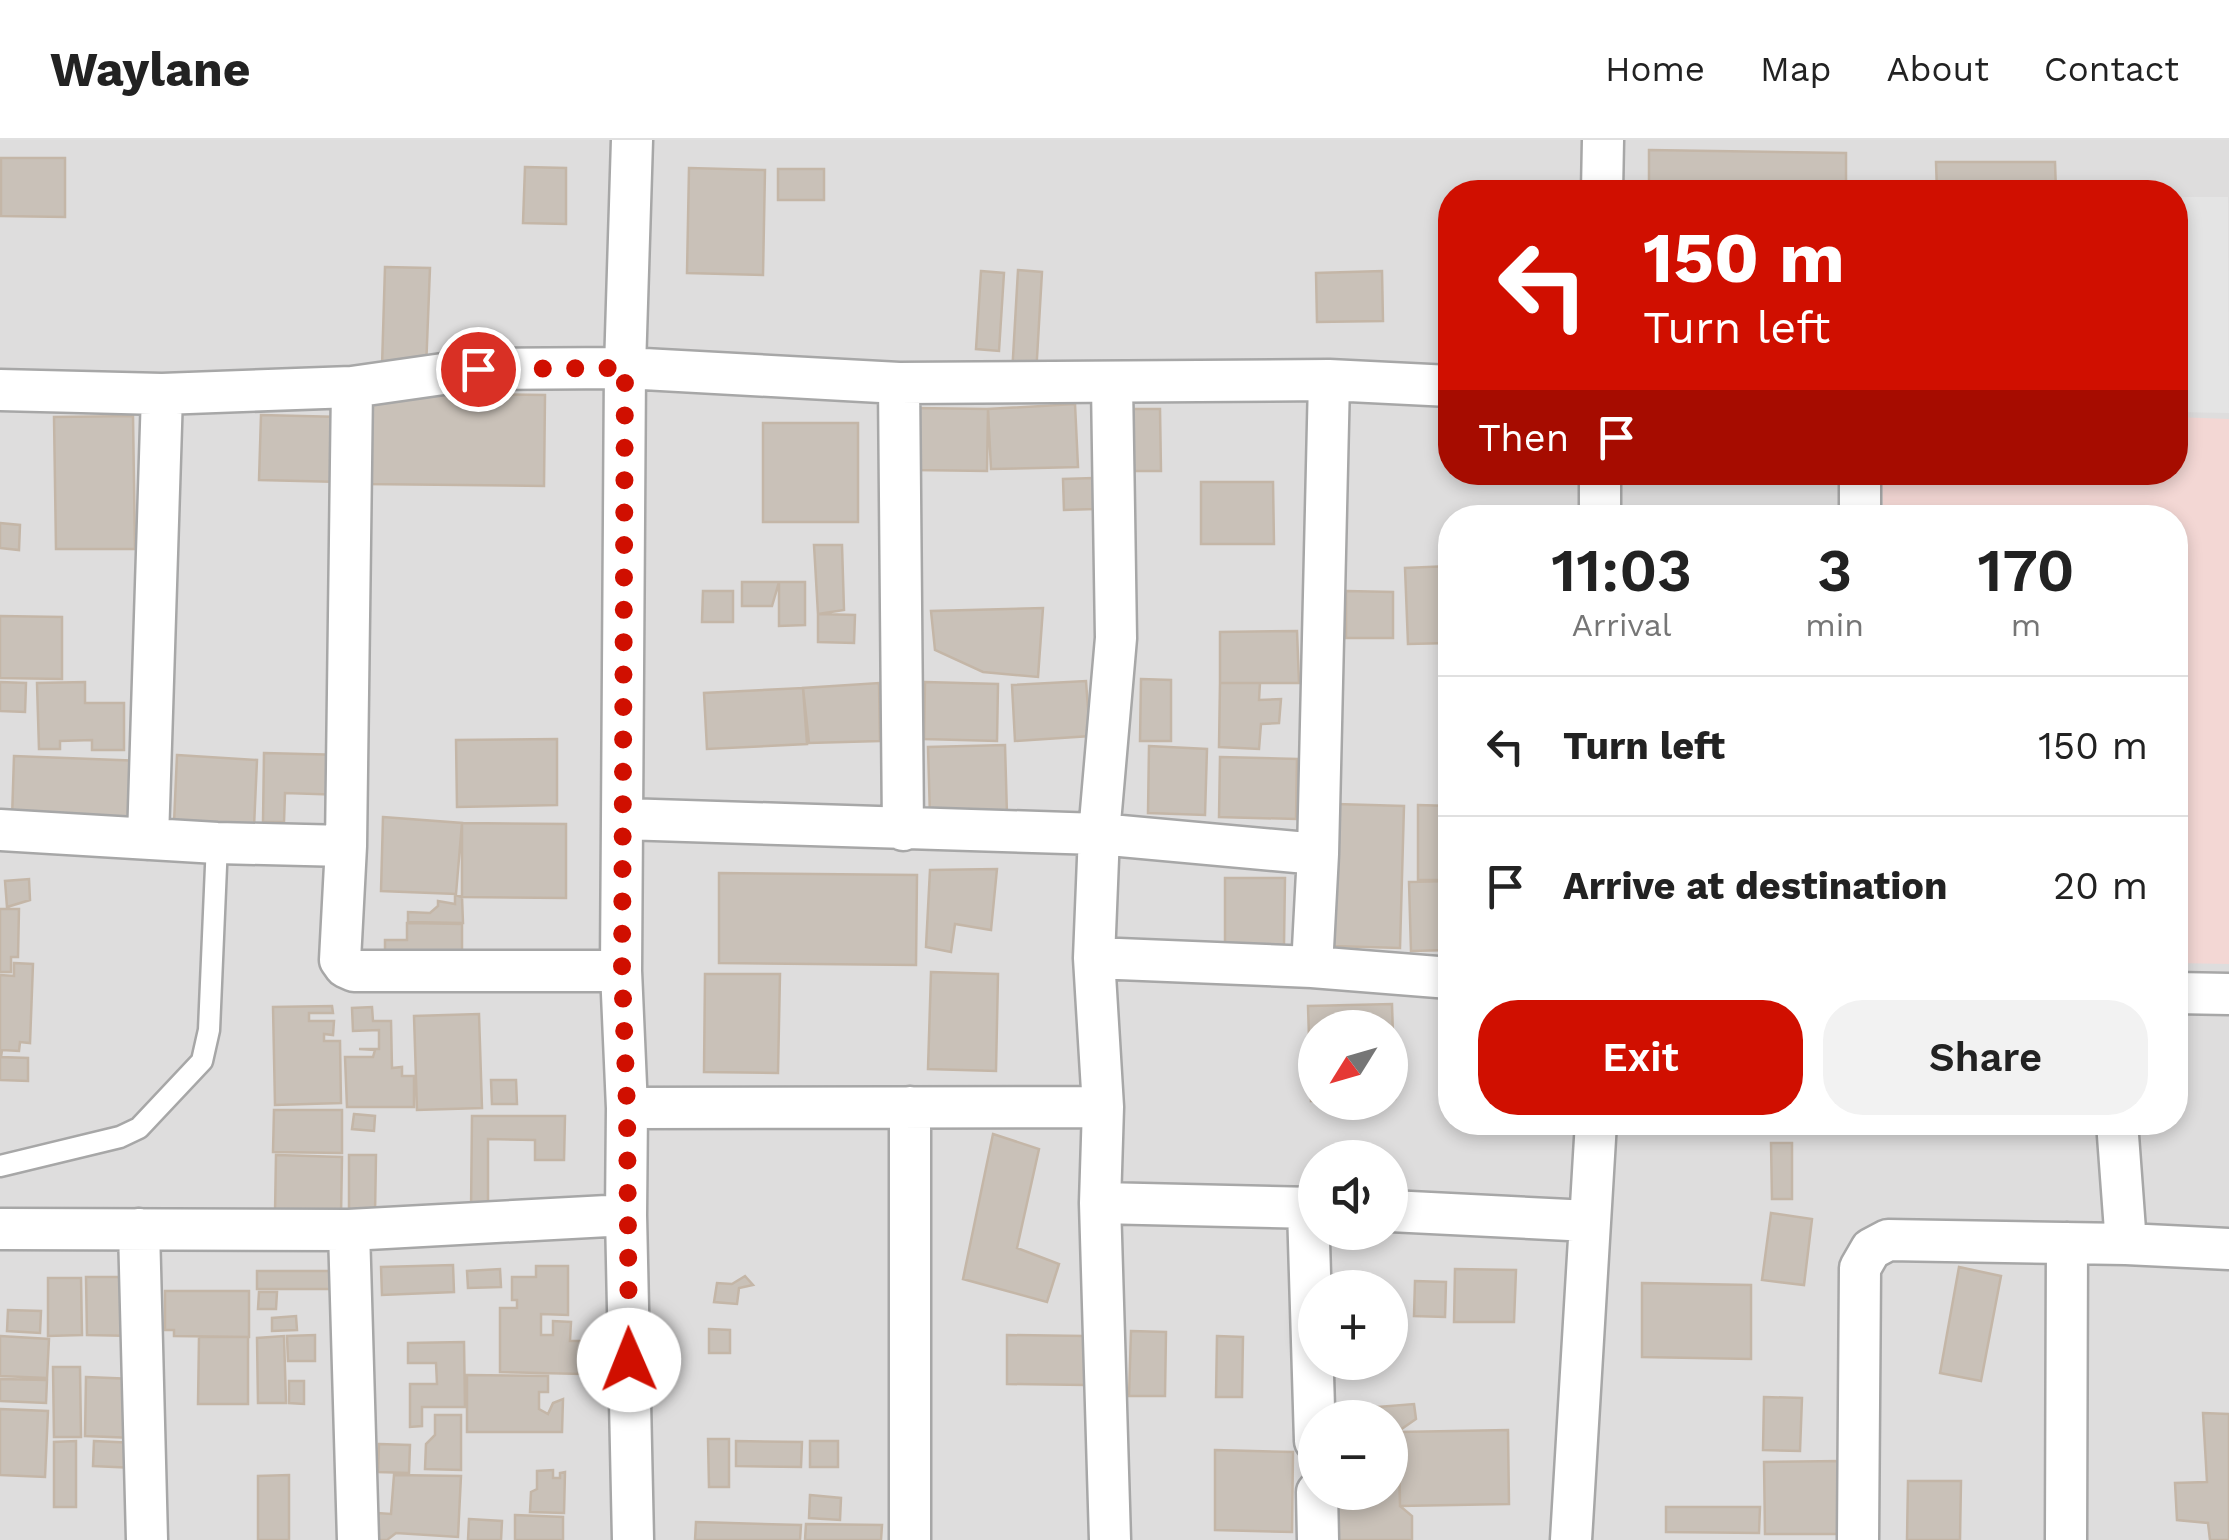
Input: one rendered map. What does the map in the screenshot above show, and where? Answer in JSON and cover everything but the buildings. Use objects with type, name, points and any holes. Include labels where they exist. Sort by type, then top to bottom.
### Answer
[{"type":"street","points":[[632,140],[625,368],[622,970],[633,1540]]},
{"type":"street","points":[[1602,180],[1603,140]]},
{"type":"street","points":[[0,390],[162,394],[352,388],[478,369],[625,368],[899,383],[1328,380],[1438,385]]},
{"type":"street","points":[[1312,966],[1328,380]]},
{"type":"street","points":[[899,383],[903,830]]},
{"type":"street","points":[[1110,1540],[1100,1203],[1103,1107],[1094,958],[1099,834],[1116,638],[1112,384]]},
{"type":"street","points":[[352,388],[346,846],[339,951],[345,967],[354,971],[622,970]]},
{"type":"street","points":[[148,838],[162,394]]},
{"type":"street","points":[[623,819],[1099,834],[1318,854]]},
{"type":"street","points":[[0,830],[217,844],[346,846]]},
{"type":"street","points":[[1094,958],[1312,966],[1438,977]]},
{"type":"street","points":[[2188,993],[2229,994]]},
{"type":"street","points":[[910,1107],[910,1540]]},
{"type":"street","points":[[627,1108],[1103,1107]]},
{"type":"street","points":[[1571,1540],[1595,1135]]},
{"type":"street","points":[[2118,1135],[2126,1244]]},
{"type":"street","points":[[1100,1203],[1298,1208]]},
{"type":"street","points":[[1408,1213],[1589,1221]]},
{"type":"street","points":[[0,1229],[349,1230],[626,1215]]},
{"type":"street","points":[[138,1230],[147,1540]]},
{"type":"street","points":[[349,1230],[358,1540]]},
{"type":"street","points":[[1858,1540],[1863,1258],[1888,1240],[2229,1250]]},
{"type":"street","points":[[2066,1540],[2067,1243]]},
{"type":"street","points":[[1312,1250],[1314,1400]]},
{"type":"street","points":[[1317,1510],[1318,1540]]},
{"type":"lane","points":[[0,1166],[120,1137],[139,1128],[202,1060],[209,1030],[217,844]]},
{"type":"shaded area","points":[[0,140],[2229,140],[2229,1540],[0,1540]]},
{"type":"shaded area","points":[[2188,197],[2228,197],[2229,413],[2188,412]]},
{"type":"shaded area","points":[[2188,417],[2229,419],[2229,964],[2188,963],[2188,505],[1883,505],[1882,485],[2188,485]]},
{"type":"route","points":[[478,369],[625,368],[622,970],[629,1360]]}]
